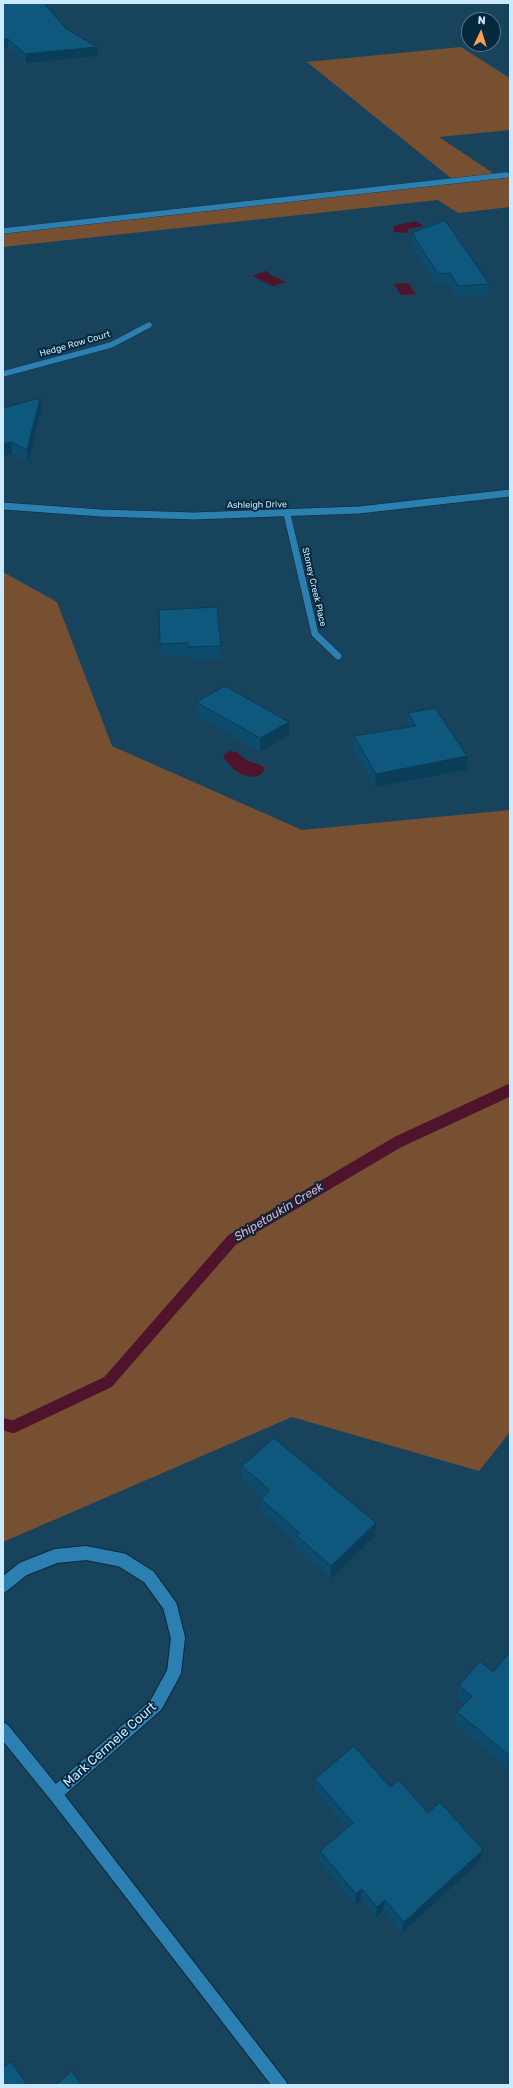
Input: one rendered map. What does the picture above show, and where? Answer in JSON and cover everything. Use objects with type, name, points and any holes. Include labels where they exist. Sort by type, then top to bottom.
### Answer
[{"type":"street","points":[[3,231],[510,175]]},
{"type":"street","name":"Hedge Row Court","points":[[3,374],[111,345],[149,325]]},
{"type":"street","name":"Ashleigh Drive","points":[[3,506],[102,513],[194,516],[287,514],[414,505],[510,493]]},
{"type":"street","name":"Stoney Creek Place","points":[[287,514],[315,634],[338,656]]},
{"type":"street","name":"Mark Cermele Court","points":[[3,1585],[23,1569],[56,1556],[86,1554],[122,1560],[149,1577],[170,1606],[178,1638],[174,1672],[156,1706],[55,1794]]},
{"type":"street","name":"Mark Cermele Court","points":[[3,1730],[55,1794],[280,2085]]},
{"type":"shaded area","points":[[461,47],[461,52],[469,52],[510,78],[510,130],[439,137],[496,175],[510,174],[510,207],[458,213],[438,200],[3,247],[3,230],[452,179],[307,62]]},
{"type":"shaded area","points":[[416,221],[423,226],[408,229],[408,232],[404,233],[394,232],[394,226]]},
{"type":"shaded area","points":[[266,271],[286,282],[273,286],[252,276]]},
{"type":"shaded area","points":[[408,283],[416,294],[401,295],[394,284]]},
{"type":"shaded area","points":[[3,572],[57,602],[112,746],[302,830],[510,810],[510,1432],[479,1471],[292,1417],[3,1542]]},
{"type":"shaded area","points":[[230,751],[237,752],[246,760],[263,766],[264,771],[260,775],[253,777],[243,775],[233,769],[223,757]]},
{"type":"building","points":[[3,3],[44,3],[65,28],[97,47],[25,54],[8,39],[3,39]]},
{"type":"building","points":[[445,220],[489,284],[458,286],[450,273],[438,274],[412,233]]},
{"type":"building","points":[[40,398],[27,450],[11,442],[3,444],[3,408]]},
{"type":"building","points":[[217,607],[221,646],[188,647],[188,643],[160,644],[159,610]]},
{"type":"building","points":[[225,686],[289,722],[260,738],[196,702]]},
{"type":"building","points":[[435,708],[467,756],[376,774],[354,736],[416,726],[408,713]]},
{"type":"building","points":[[274,1438],[376,1523],[331,1566],[297,1536],[300,1533],[261,1499],[270,1490],[242,1466]]},
{"type":"building","points":[[510,1652],[510,1756],[457,1712],[472,1696],[459,1686],[480,1661],[493,1672]]},
{"type":"building","points":[[354,1746],[390,1787],[399,1780],[428,1813],[440,1802],[483,1850],[404,1922],[385,1900],[377,1907],[362,1889],[356,1894],[320,1851],[353,1823],[315,1779]]},
{"type":"building","points":[[11,2061],[27,2085],[3,2085],[3,2068]]},
{"type":"building","points":[[72,2071],[81,2085],[56,2085]]},
{"type":"waterway","name":"Shipetaukin Creek","points":[[3,1424],[13,1427],[108,1382],[232,1240],[398,1142],[510,1090]]}]
